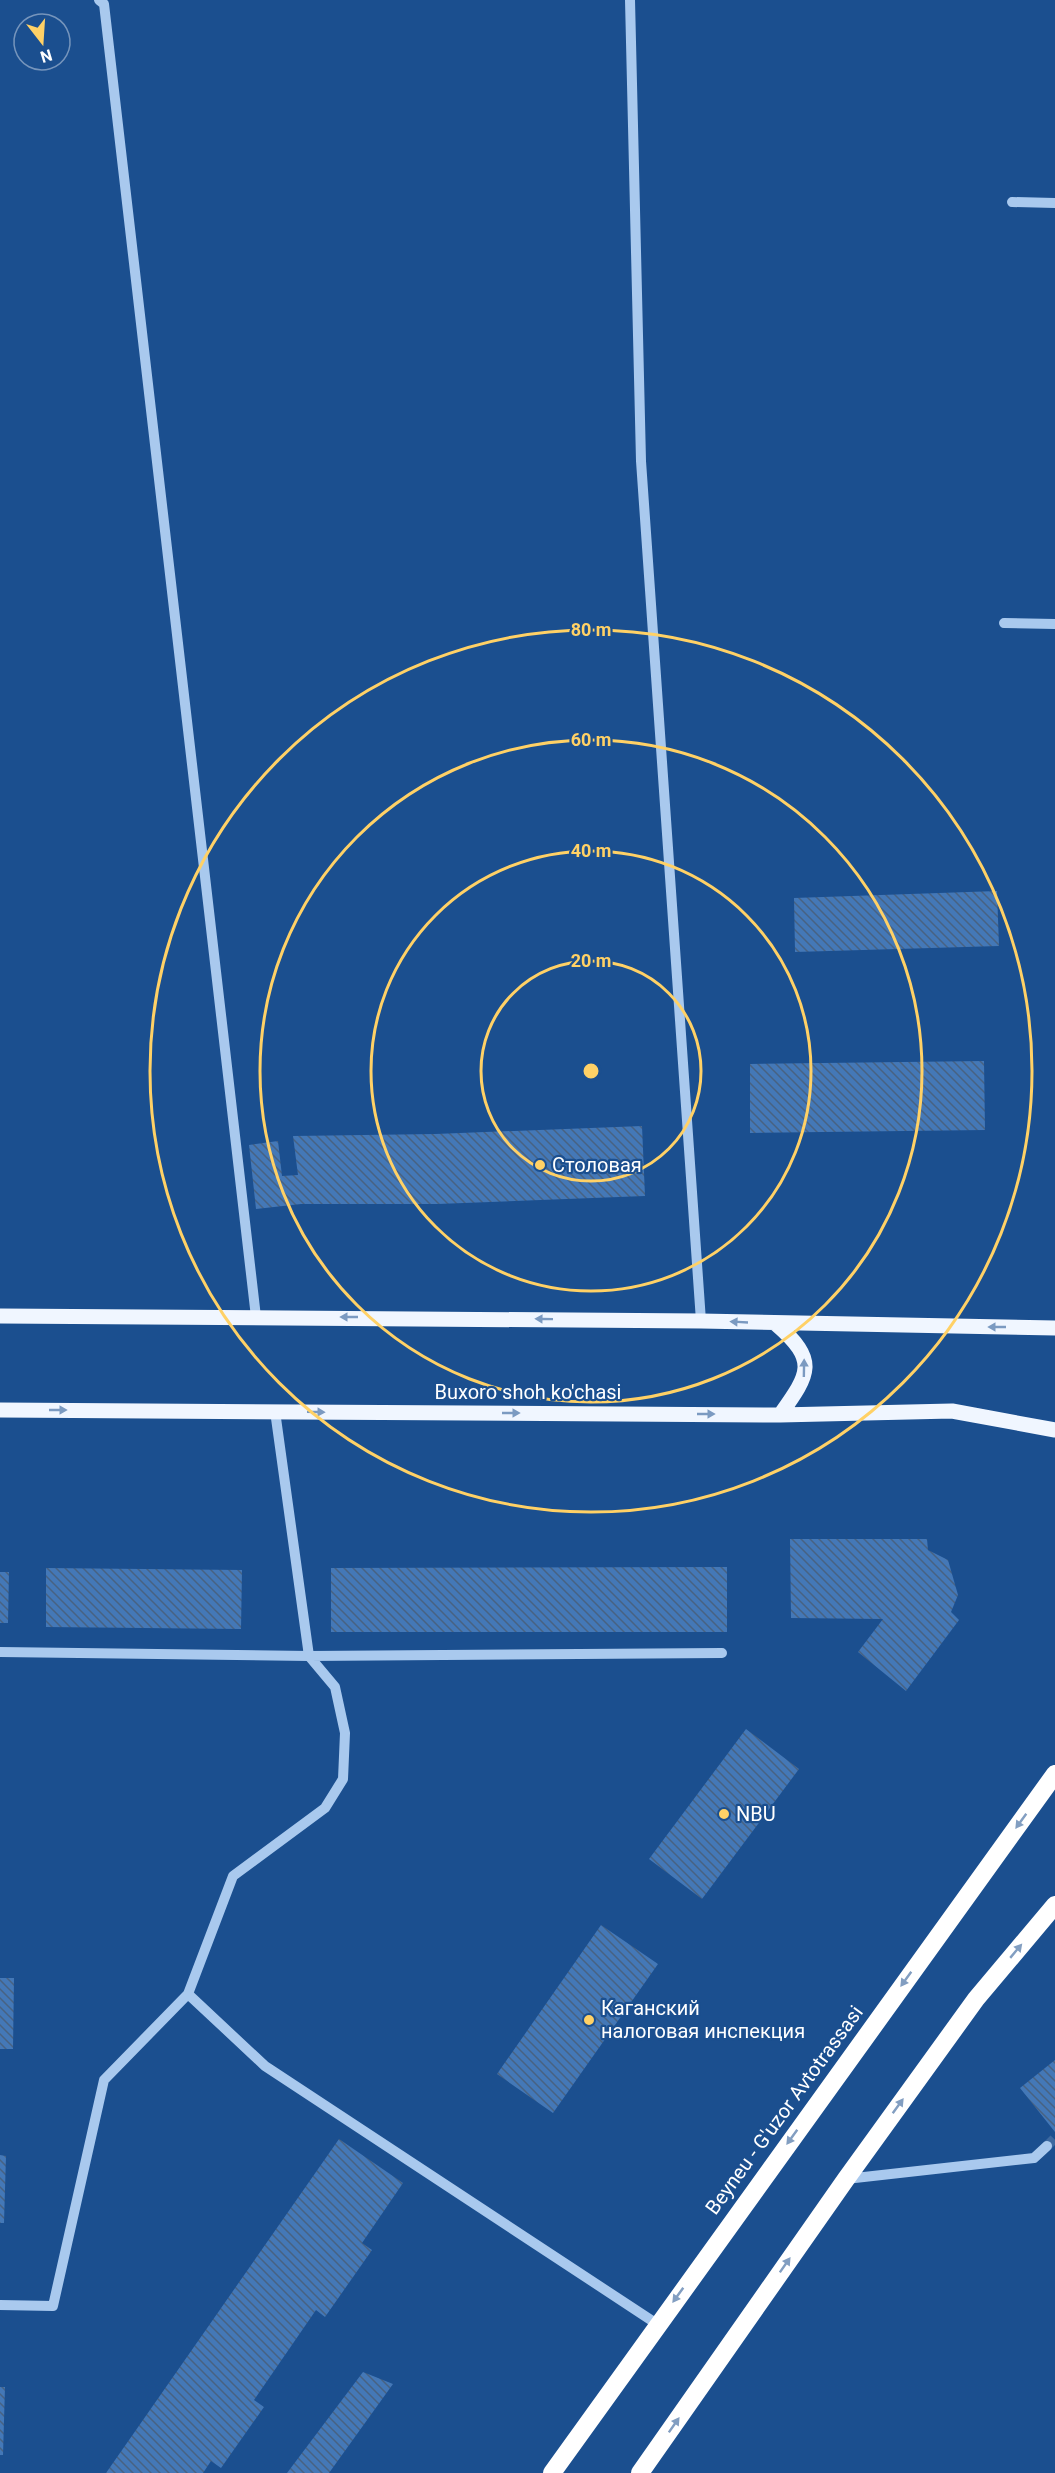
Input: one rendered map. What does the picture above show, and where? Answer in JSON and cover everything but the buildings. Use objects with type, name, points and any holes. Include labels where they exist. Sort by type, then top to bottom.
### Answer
[{"type":"highway","name":"Beyneu - G'uzor Avtotrassasi","points":[[552,2473],[657,2324],[1055,1774]]},
{"type":"highway","points":[[640,2473],[846,2179],[976,1999],[1055,1905]]},
{"type":"main road","points":[[0,1316],[701,1321],[1055,1328]]},
{"type":"main road","points":[[776,1324],[800,1347],[806,1369],[803,1383],[780,1415]]},
{"type":"main road","name":"Buxoro shoh ko'chasi","points":[[0,1410],[780,1415],[952,1411],[1055,1430]]},
{"type":"street","points":[[99,0],[104,4],[256,1317]]},
{"type":"street","points":[[630,0],[641,460],[701,1321]]},
{"type":"street","points":[[1012,202],[1055,203]]},
{"type":"street","points":[[1004,623],[1055,624]]},
{"type":"street","points":[[0,2305],[53,2307],[104,2080],[188,1994],[233,1876],[325,1808],[343,1779],[345,1733],[335,1686],[309,1656],[275,1411]]},
{"type":"street","points":[[0,1652],[309,1656],[722,1653]]},
{"type":"street","points":[[188,1994],[265,2066],[657,2324]]},
{"type":"street","points":[[846,2179],[1034,2158],[1047,2146]]},
{"type":"tunnel","points":[[1047,2146],[1055,2138]]},
{"type":"place","name":"Столовая","points":[[540,1165]]},
{"type":"place","name":"NBU","points":[[724,1814]]},
{"type":"place","name":"Каганский налоговая инспекция","points":[[589,2020]]}]
